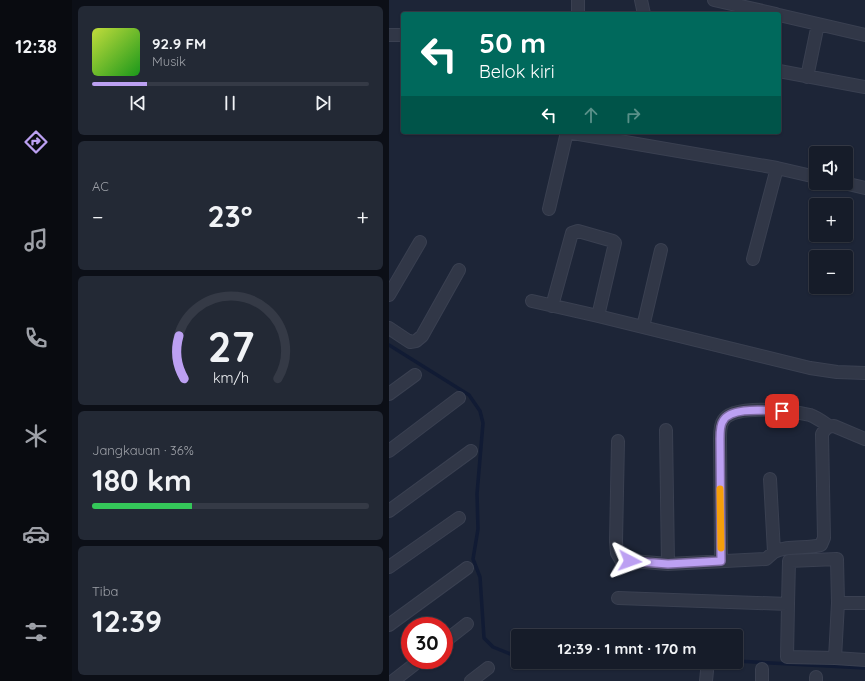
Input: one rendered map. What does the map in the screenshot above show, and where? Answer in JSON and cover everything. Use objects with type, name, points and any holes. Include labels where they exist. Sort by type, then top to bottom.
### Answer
[{"type":"street","points":[[577,12],[578,0]]},
{"type":"street","points":[[641,0],[644,12]]},
{"type":"street","points":[[717,0],[768,12]]},
{"type":"street","points":[[781,15],[865,35]]},
{"type":"street","points":[[807,77],[818,24]]},
{"type":"street","points":[[389,35],[401,36]]},
{"type":"street","points":[[781,71],[865,87]]},
{"type":"street","points":[[549,209],[567,134]]},
{"type":"street","points":[[579,134],[777,168],[809,175]]},
{"type":"street","points":[[753,259],[777,168]]},
{"type":"street","points":[[853,185],[865,188]]},
{"type":"street","points":[[552,306],[572,233],[576,231],[613,241],[615,243],[598,316]]},
{"type":"street","points":[[389,295],[420,242]]},
{"type":"street","points":[[643,327],[661,250]]},
{"type":"street","points":[[389,328],[410,342],[416,341],[422,336],[459,270]]},
{"type":"street","points":[[532,301],[810,368],[837,372],[865,373]]},
{"type":"street","points":[[389,394],[415,375]]},
{"type":"street","points":[[389,451],[459,398]]},
{"type":"street","points":[[721,561],[720,439],[723,421],[728,415],[752,410],[782,411],[811,415],[829,426],[834,426],[865,439]]},
{"type":"street","points":[[618,441],[617,553],[621,560],[668,564],[760,560],[766,559],[779,549],[809,548],[821,545],[824,538],[822,434],[829,426]]},
{"type":"street","points":[[666,430],[668,564]]},
{"type":"street","points":[[389,511],[471,451]]},
{"type":"street","points":[[770,479],[774,552]]},
{"type":"street","points":[[389,567],[459,518]]},
{"type":"street","points":[[835,658],[838,603],[837,559],[789,561],[787,657],[865,660]]},
{"type":"street","points":[[389,625],[467,568]]},
{"type":"street","points":[[619,598],[788,604]]},
{"type":"street","points":[[838,603],[865,604]]},
{"type":"street","points":[[453,635],[467,624]]},
{"type":"street","points":[[471,681],[488,668]]},
{"type":"street","points":[[393,681],[408,669]]},
{"type":"waterway","points":[[389,345],[469,395],[480,411],[483,423],[477,494],[478,529],[473,559],[480,577],[484,638],[493,647],[511,654]]},
{"type":"waterway","points":[[743,661],[865,668]]},
{"type":"slow traffic","points":[[720,489],[721,548]]},
{"type":"route","points":[[630,561],[668,564],[721,561],[720,439],[723,421],[728,415],[737,412],[752,410],[782,411]]}]
